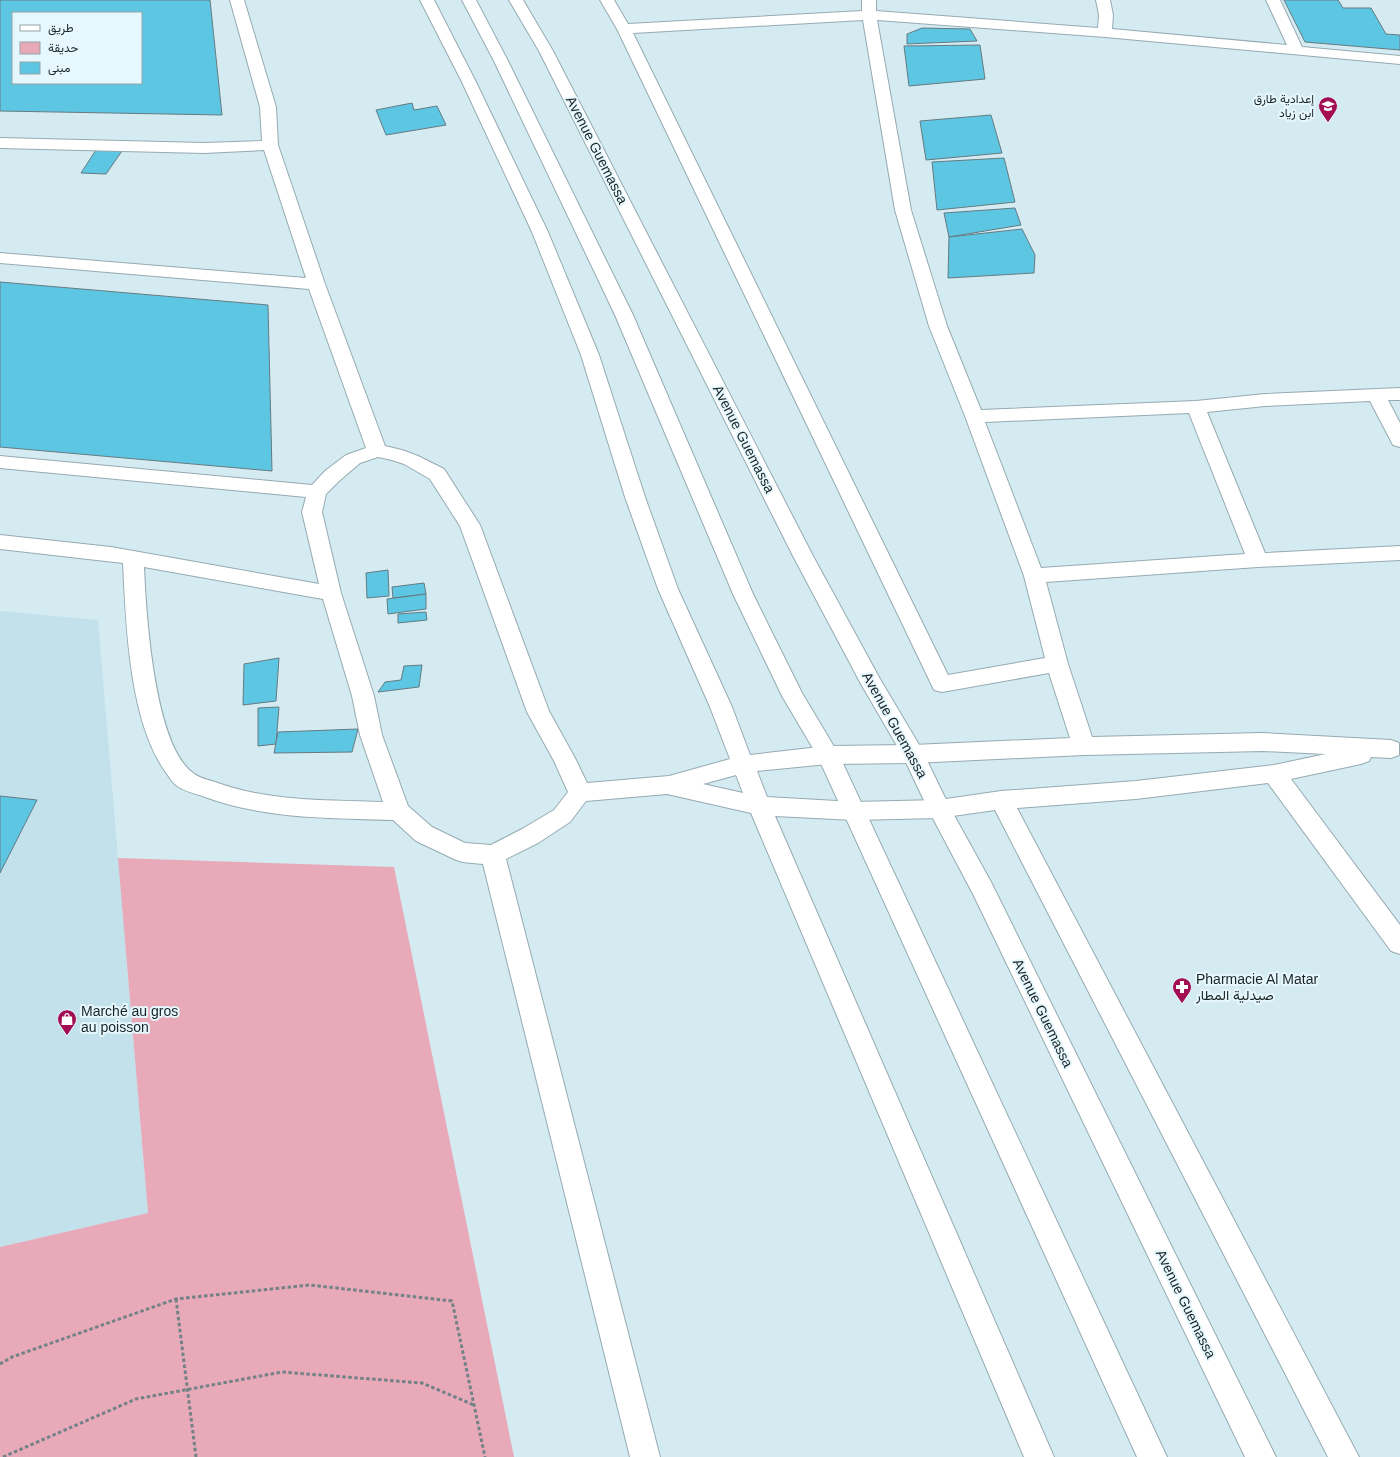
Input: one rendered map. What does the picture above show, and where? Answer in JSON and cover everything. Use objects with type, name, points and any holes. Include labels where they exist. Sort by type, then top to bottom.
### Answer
[{"type":"street","points":[[237,0],[268,107],[270,145],[316,284],[376,450]]},
{"type":"street","points":[[427,0],[468,80],[540,232],[590,355],[636,497],[668,589],[721,707],[759,806],[1039,1457]]},
{"type":"street","points":[[469,0],[501,61],[624,315],[743,594],[793,696],[828,755],[1152,1457]]},
{"type":"street","name":"Avenue Guemassa","points":[[516,0],[553,66],[803,556],[872,684],[913,754],[940,809],[983,889],[1261,1457]]},
{"type":"street","points":[[607,0],[624,29],[942,684],[1057,664]]},
{"type":"street","points":[[1103,0],[1106,15],[1105,33]]},
{"type":"street","points":[[1273,0],[1297,51]]},
{"type":"street","points":[[869,8],[903,210],[938,326],[974,416],[1034,576],[1057,664],[1084,746]]},
{"type":"street","points":[[624,29],[869,8],[1105,33],[1400,60]]},
{"type":"street","points":[[0,143],[204,148],[270,145]]},
{"type":"street","points":[[0,258],[316,284]]},
{"type":"street","points":[[974,416],[1196,407],[1265,400],[1400,394]]},
{"type":"street","points":[[1376,395],[1400,441]]},
{"type":"street","points":[[1196,407],[1258,560]]},
{"type":"street","points":[[580,792],[538,712],[470,525],[438,474],[406,458],[376,450],[354,459],[332,476],[317,492],[312,512],[332,593],[363,696],[371,735],[398,811],[424,834],[462,852],[493,855],[530,836],[562,816],[580,792],[669,786],[744,764],[828,755],[913,754],[1084,746],[1264,742],[1395,749]]},
{"type":"street","points":[[0,462],[317,492]]},
{"type":"street","points":[[0,542],[111,554],[332,593]]},
{"type":"street","points":[[1034,576],[1258,560],[1400,553]]},
{"type":"street","points":[[133,558],[136,619],[150,711],[166,758],[183,779],[221,796],[290,807],[398,811]]},
{"type":"street","points":[[669,786],[759,806],[854,811],[940,809],[1001,800],[1136,790],[1274,774],[1395,749]]},
{"type":"street","points":[[1274,774],[1400,944]]},
{"type":"street","points":[[1001,800],[1344,1457]]},
{"type":"street","points":[[493,855],[645,1457]]},
{"type":"path","points":[[0,1364],[12,1356],[176,1299],[310,1285],[452,1301],[485,1457]]},
{"type":"path","points":[[176,1299],[196,1457]]},
{"type":"path","points":[[4,1457],[136,1399],[282,1372],[422,1383],[474,1405]]},
{"type":"shaded area","name":"Marché au gros au poisson","points":[[0,611],[98,620],[148,1213],[0,1247]]},
{"type":"green space","points":[[118,858],[394,867],[514,1457],[0,1457],[0,1247],[148,1213]]},
{"type":"building","points":[[0,0],[210,0],[222,115],[0,111]]},
{"type":"building","points":[[1284,0],[1338,0],[1343,8],[1371,8],[1386,34],[1400,35],[1400,50],[1305,42]]},
{"type":"building","points":[[922,28],[970,29],[977,41],[907,44],[907,34]]},
{"type":"building","points":[[980,45],[985,79],[909,86],[904,46]]},
{"type":"building","points":[[412,103],[414,110],[437,106],[446,125],[386,135],[376,110]]},
{"type":"building","points":[[991,115],[1002,153],[926,160],[920,121]]},
{"type":"building","points":[[96,150],[122,151],[106,174],[81,173]]},
{"type":"building","points":[[1004,158],[1015,202],[937,210],[932,162]]},
{"type":"building","points":[[1015,208],[1021,225],[949,237],[944,213]]},
{"type":"building","points":[[1022,229],[1035,255],[1034,273],[948,278],[949,237]]},
{"type":"building","points":[[0,282],[268,305],[272,471],[0,447]]},
{"type":"building","points":[[388,570],[389,596],[367,598],[366,573]]},
{"type":"building","points":[[424,583],[426,594],[393,598],[392,587]]},
{"type":"building","points":[[426,594],[426,609],[388,614],[387,599]]},
{"type":"building","points":[[426,612],[427,620],[398,623],[398,614]]},
{"type":"building","points":[[279,658],[276,701],[243,705],[244,664]]},
{"type":"building","points":[[422,665],[419,687],[378,692],[385,682],[401,680],[404,666]]},
{"type":"building","points":[[279,707],[276,744],[258,746],[258,708]]},
{"type":"building","points":[[358,729],[352,752],[274,753],[278,732]]},
{"type":"building","points":[[0,796],[37,800],[0,873]]},
{"type":"place","name":"إعدادية طارق ابن زياد","points":[[1328,123]]},
{"type":"place","name":"Pharmacie Al Matar صيدلية المطار","points":[[1182,1004]]},
{"type":"place","name":"Marché au gros au poisson","points":[[67,1036]]}]
